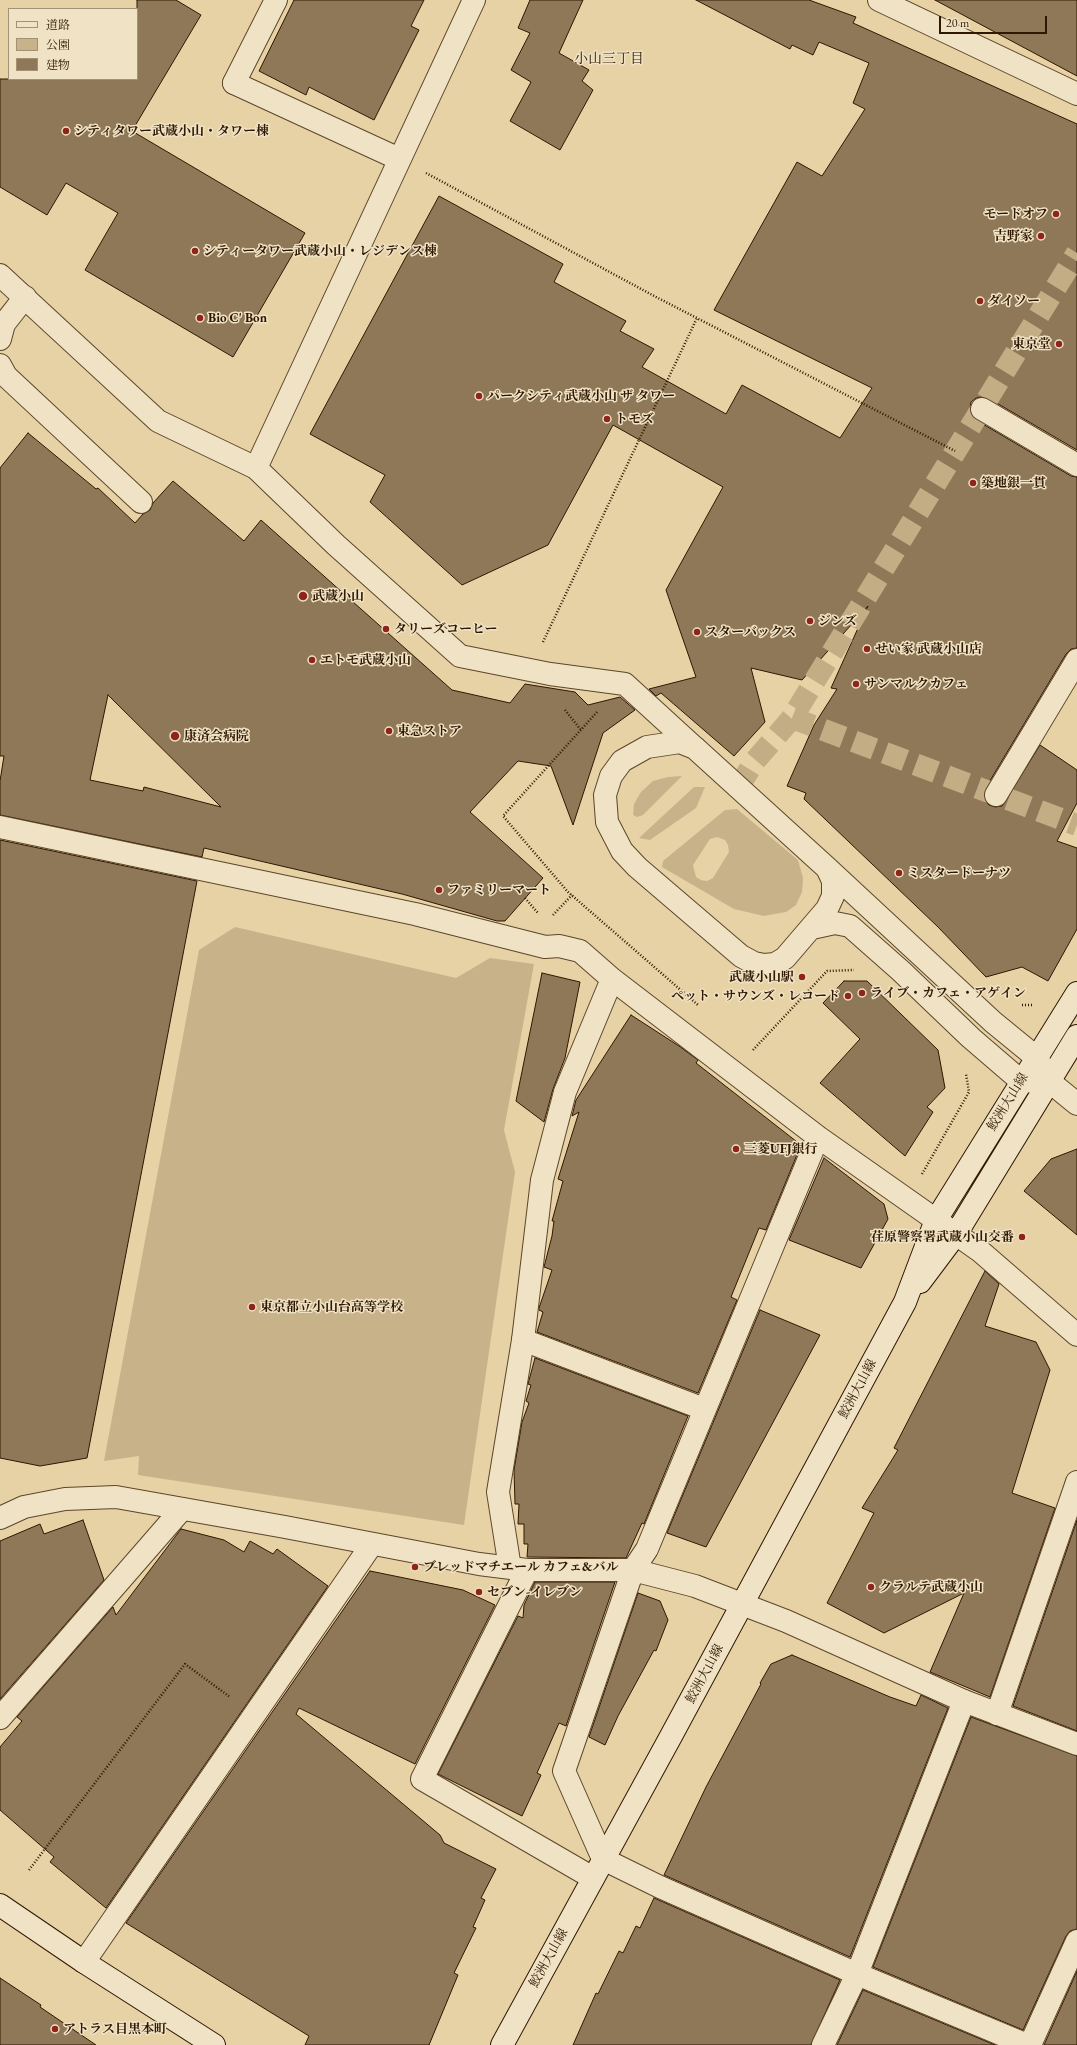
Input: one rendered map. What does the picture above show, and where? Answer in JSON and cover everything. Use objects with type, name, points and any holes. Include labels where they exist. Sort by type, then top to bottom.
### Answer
[{"type":"street","points":[[276,0],[234,83],[399,159]]},
{"type":"street","points":[[256,468],[474,0]]},
{"type":"street","points":[[880,0],[1077,94]]},
{"type":"street","points":[[0,275],[158,421],[256,468],[336,545],[460,656],[550,674],[625,684],[993,1022],[1036,1058],[1050,1082],[1077,1104]]},
{"type":"street","points":[[0,339],[4,324],[25,297]]},
{"type":"street","points":[[0,364],[6,376],[141,502]]},
{"type":"street","points":[[982,409],[1077,465]]},
{"type":"street","points":[[996,795],[1077,660]]},
{"type":"street","points":[[695,748],[680,742],[647,746],[622,761],[611,776],[605,796],[608,822],[622,851],[637,867],[741,956],[754,963],[764,965],[775,964],[785,958],[827,909],[833,896],[833,881],[827,868]]},
{"type":"street","points":[[0,827],[415,914],[545,947],[559,946],[580,951],[612,979],[818,1137],[985,1256],[1077,1335]]},
{"type":"street","points":[[812,928],[834,923],[850,926],[901,971],[971,1038],[1022,1081],[1050,1082]]},
{"type":"street","points":[[612,979],[565,1092],[542,1180],[523,1340],[498,1492],[519,1569],[422,1779],[598,1868],[660,1887],[857,1974],[1029,2045],[1077,1941]]},
{"type":"street","name":"鮫洲大山線","points":[[502,2045],[905,1302],[936,1220],[1077,993]]},
{"type":"street","name":"鮫洲大山線","points":[[905,1302],[956,1234],[1077,1036]]},
{"type":"street","points":[[598,1868],[564,1771],[633,1570],[647,1549],[818,1137]]},
{"type":"street","points":[[523,1340],[704,1409]]},
{"type":"street","points":[[997,1714],[1077,1482]]},
{"type":"street","points":[[0,1518],[24,1507],[66,1499],[116,1497],[479,1564],[519,1569],[633,1570],[673,1579],[786,1620],[964,1701],[1077,1744]]},
{"type":"street","points":[[0,1718],[182,1509]]},
{"type":"street","points":[[84,1962],[372,1544]]},
{"type":"street","points":[[823,2045],[857,1974],[964,1701]]},
{"type":"street","points":[[0,1905],[84,1962],[214,2045]]},
{"type":"path","points":[[399,159],[697,318],[955,451]]},
{"type":"path","points":[[542,644],[697,318]]},
{"type":"path","points":[[565,710],[581,730]]},
{"type":"path","points":[[525,898],[541,916]]},
{"type":"path","points":[[29,1870],[185,1664],[254,1714]]},
{"type":"green space","points":[[682,776],[643,815],[637,817],[633,815],[634,804],[641,792],[653,781],[668,777]]},
{"type":"green space","points":[[694,787],[705,787],[696,808],[650,840],[639,838]]},
{"type":"green space","points":[[737,809],[798,860],[803,878],[802,892],[796,905],[786,912],[764,916],[734,909],[662,867],[663,861],[725,810]],"holes":[[[717,837],[725,840],[728,845],[729,852],[713,878],[707,881],[696,877],[693,865],[710,839]]]},
{"type":"green space","name":"東京都立小山台高等学校","points":[[235,927],[456,978],[490,958],[534,964],[504,1130],[515,1172],[464,1525],[138,1475],[139,1456],[104,1461],[199,950]]},
{"type":"building","points":[[137,0],[176,0],[201,15],[132,131],[305,233],[233,357],[85,270],[118,213],[66,183],[47,215],[0,187],[0,79],[138,80]]},
{"type":"building","points":[[294,0],[424,0],[411,26],[419,30],[374,120],[309,87],[306,95],[259,71]]},
{"type":"building","points":[[530,0],[583,0],[559,53],[589,70],[582,81],[593,90],[560,150],[510,121],[531,82],[511,70],[530,33],[518,28]]},
{"type":"building","points":[[696,0],[809,0],[856,17],[853,23],[1077,124],[1077,450],[988,398],[976,398],[971,402],[970,408],[971,415],[976,420],[1071,476],[1077,477],[1077,648],[1071,649],[1066,654],[985,789],[984,794],[985,801],[989,805],[995,807],[1002,806],[1040,745],[1077,770],[1077,803],[1057,841],[1077,848],[1077,929],[1048,981],[1022,967],[986,977],[938,927],[804,799],[806,793],[787,786],[814,725],[837,689],[831,688],[868,606],[802,680],[751,668],[765,722],[734,756],[661,693],[656,696],[649,689],[696,677],[666,590],[723,487],[613,425],[548,545],[462,585],[370,502],[385,475],[310,434],[439,196],[563,264],[554,282],[626,321],[620,331],[654,349],[642,367],[726,414],[742,385],[840,438],[872,388],[714,310],[797,162],[822,176],[865,109],[853,103],[869,63],[819,42],[813,55],[792,45],[790,49]]},
{"type":"building","points":[[935,0],[1077,0],[1077,76]]},
{"type":"building","points":[[28,433],[96,489],[98,488],[135,523],[143,514],[150,510],[153,503],[173,481],[244,541],[261,520],[452,690],[510,703],[525,684],[575,692],[588,705],[620,697],[635,710],[603,733],[573,825],[551,766],[518,761],[470,812],[543,878],[505,921],[497,921],[402,894],[204,848],[202,857],[0,815],[0,781],[4,756],[0,756],[0,468]],"holes":[[[108,695],[221,807],[144,787],[143,791],[90,780]]]},
{"type":"building","points":[[0,840],[197,881],[87,1458],[40,1466],[0,1458]]},
{"type":"building","points":[[542,973],[580,982],[565,1058],[553,1089],[544,1122],[516,1101]]},
{"type":"building","points":[[844,981],[867,981],[938,1050],[945,1088],[927,1107],[933,1112],[905,1156],[820,1083],[860,1039],[823,1003]]},
{"type":"building","points":[[631,1015],[698,1060],[696,1063],[801,1145],[766,1230],[759,1228],[731,1297],[737,1300],[698,1393],[537,1332],[543,1312],[539,1310],[539,1308],[552,1270],[544,1267],[552,1236],[554,1221],[552,1221],[563,1181],[558,1179],[579,1112],[572,1116],[576,1100]]},
{"type":"building","points":[[1077,1149],[1077,1235],[1024,1191],[1051,1159]]},
{"type":"building","points":[[824,1158],[884,1204],[888,1219],[861,1268],[789,1240]]},
{"type":"building","points":[[985,1271],[999,1284],[985,1326],[1036,1342],[1050,1370],[1012,1493],[1055,1508],[990,1697],[930,1672],[964,1593],[884,1633],[827,1603],[874,1513],[862,1508],[898,1450],[894,1448]]},
{"type":"building","points":[[760,1310],[820,1335],[706,1547],[667,1533]]},
{"type":"building","points":[[535,1358],[688,1416],[644,1524],[642,1523],[626,1558],[527,1557],[528,1544],[524,1544],[524,1524],[518,1524],[519,1504],[515,1504],[514,1470],[522,1422],[529,1403],[526,1401],[531,1385],[528,1384]]},
{"type":"building","points":[[83,1520],[104,1580],[0,1699],[0,1541],[40,1524],[44,1534]]},
{"type":"building","points":[[1077,1520],[1077,1731],[1013,1706]]},
{"type":"building","points":[[181,1529],[224,1540],[244,1552],[250,1541],[273,1554],[277,1549],[328,1586],[106,1908],[50,1862],[54,1857],[0,1810],[0,1747],[22,1721],[17,1717],[113,1607],[116,1615]]},
{"type":"building","points":[[370,1571],[463,1590],[495,1605],[415,1764],[299,1708],[296,1714],[440,1835],[444,1843],[496,1869],[481,1898],[485,1900],[473,1927],[476,1928],[454,1973],[458,1975],[429,2045],[305,2045],[309,2036],[126,1923]]},
{"type":"building","points":[[535,1582],[615,1582],[566,1726],[559,1723],[537,1773],[541,1775],[522,1816],[438,1774],[518,1616],[523,1618],[524,1605]]},
{"type":"building","points":[[638,1593],[660,1601],[668,1620],[656,1651],[654,1650],[618,1716],[605,1745],[589,1737]]},
{"type":"building","points":[[792,1655],[890,1697],[916,1706],[921,1695],[948,1708],[850,1957],[664,1875],[706,1787],[771,1664]]},
{"type":"building","points":[[971,1717],[1077,1756],[1077,1929],[1070,1931],[1066,1936],[1023,2030],[873,1967]]},
{"type":"building","points":[[654,1898],[840,1980],[811,2045],[573,2045],[596,1993],[598,1994],[619,1951],[623,1953],[636,1926],[640,1928]]},
{"type":"building","points":[[1077,1971],[1077,2045],[1044,2045]]},
{"type":"building","points":[[0,1978],[41,2005],[40,2007],[96,2045],[0,2045]]},
{"type":"building","points":[[863,1990],[995,2045],[837,2045]]},
{"type":"tunnel","points":[[738,788],[754,762],[792,718],[1077,253]]},
{"type":"tunnel","points":[[792,718],[1077,825]]},
{"type":"place","name":"シティタワー武蔵小山・タワー棟","points":[[66,131]]},
{"type":"place","name":"モードオフ","points":[[1056,214]]},
{"type":"place","name":"吉野家","points":[[1041,236]]},
{"type":"place","name":"シティータワー武蔵小山・レジデンス棟","points":[[195,251]]},
{"type":"place","name":"ダイソー","points":[[980,301]]},
{"type":"place","name":"Bio C' Bon","points":[[200,318]]},
{"type":"place","name":"東京堂","points":[[1059,344]]},
{"type":"place","name":"パークシティ武蔵小山 ザ タワー","points":[[479,396]]},
{"type":"place","name":"トモズ","points":[[607,419]]},
{"type":"place","name":"築地銀一貫","points":[[973,483]]},
{"type":"place","name":"武蔵小山","points":[[303,596]]},
{"type":"place","name":"ジンズ","points":[[810,621]]},
{"type":"place","name":"タリーズコーヒー","points":[[386,629]]},
{"type":"place","name":"スターバックス","points":[[697,632]]},
{"type":"place","name":"せい家 武蔵小山店","points":[[867,649]]},
{"type":"place","name":"エトモ武蔵小山","points":[[312,660]]},
{"type":"place","name":"サンマルクカフェ","points":[[856,684]]},
{"type":"place","name":"東急ストア","points":[[389,731]]},
{"type":"place","name":"康済会病院","points":[[175,736]]},
{"type":"place","name":"ミスタードーナツ","points":[[899,873]]},
{"type":"place","name":"ファミリーマート","points":[[439,890]]},
{"type":"place","name":"武蔵小山駅","points":[[802,977]]},
{"type":"place","name":"ライブ・カフェ・アゲイン","points":[[862,993]]},
{"type":"place","name":"ペット・サウンズ・レコード","points":[[848,996]]},
{"type":"place","name":"三菱UFJ銀行","points":[[736,1149]]},
{"type":"place","name":"荏原警察署武蔵小山交番","points":[[1022,1237]]},
{"type":"place","name":"東京都立小山台高等学校","points":[[252,1307]]},
{"type":"place","name":"ブレッドマチエール カフェ&バル","points":[[415,1567]]},
{"type":"place","name":"クラルテ武蔵小山","points":[[871,1587]]},
{"type":"place","name":"セブン-イレブン","points":[[479,1592]]},
{"type":"place","name":"アトラス目黒本町","points":[[55,2029]]},
{"type":"district","name":"小山三丁目","points":[[609,59]]}]
